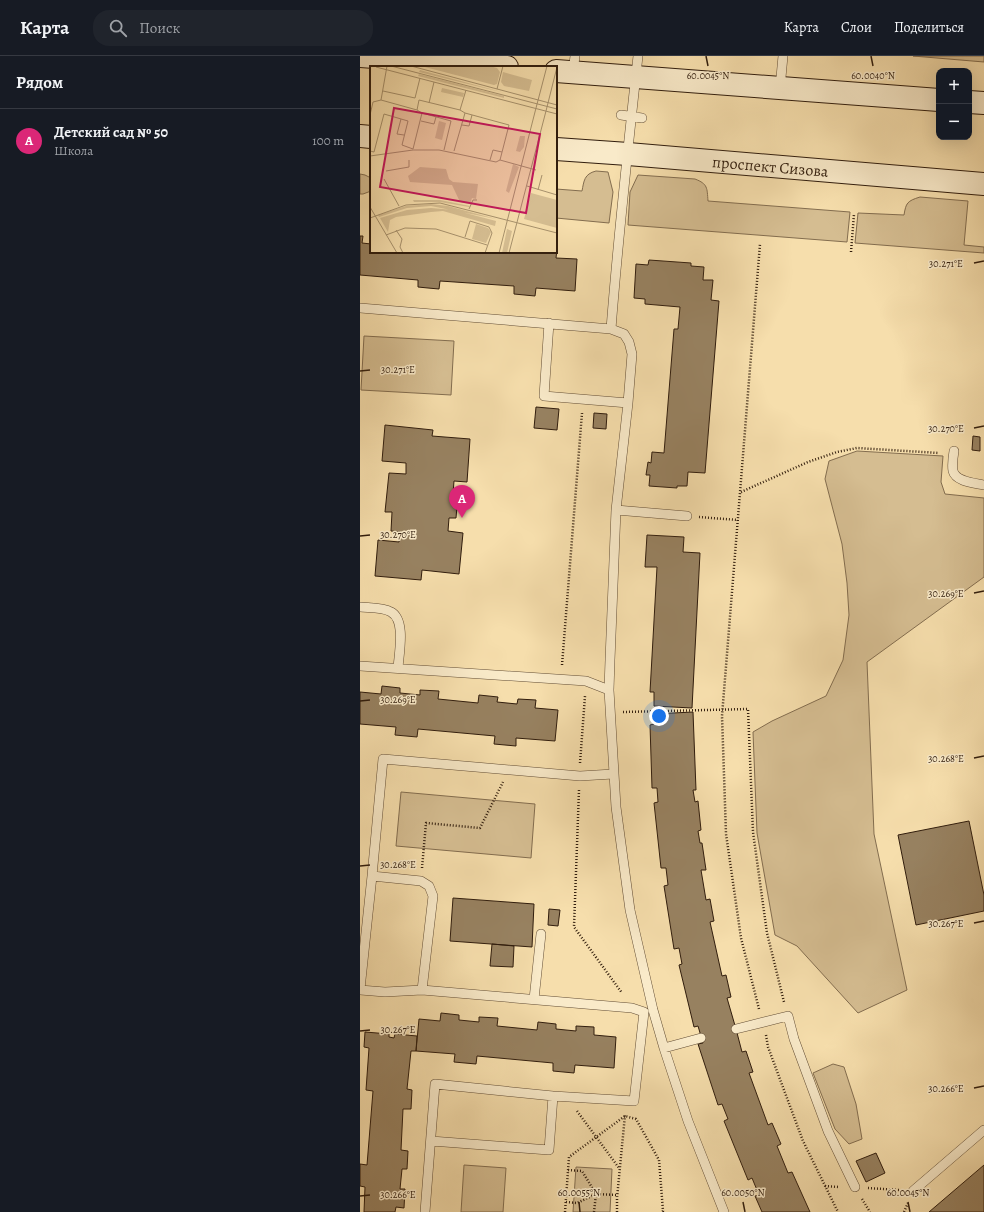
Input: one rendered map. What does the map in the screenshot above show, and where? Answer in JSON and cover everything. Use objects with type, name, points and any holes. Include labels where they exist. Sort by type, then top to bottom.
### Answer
[{"type":"street","points":[[373,56],[495,66]]},
{"type":"street","points":[[568,66],[637,66],[780,88],[936,100]]},
{"type":"street","points":[[972,102],[984,103]]},
{"type":"street","points":[[360,136],[370,137]]},
{"type":"street","name":"проспект Сизова","points":[[557,149],[984,184]]},
{"type":"lane","points":[[780,88],[783,56]]},
{"type":"lane","points":[[610,329],[618,232],[637,66]]},
{"type":"lane","points":[[621,116],[642,118]]},
{"type":"lane","points":[[360,308],[610,329],[624,334],[629,342],[632,354],[616,510],[609,690],[616,806],[630,910],[653,1010],[688,1122],[724,1212]]},
{"type":"lane","points":[[549,323],[544,396],[628,403]]},
{"type":"lane","points":[[954,453],[953,471],[956,477],[984,485]]},
{"type":"lane","points":[[616,510],[687,516]]},
{"type":"lane","points":[[360,608],[390,611],[397,617],[401,626],[398,668]]},
{"type":"lane","points":[[360,666],[586,681],[609,690]]},
{"type":"lane","points":[[613,774],[580,776],[383,759],[360,990],[385,992],[422,990],[632,1008],[644,1012],[653,1010]]},
{"type":"lane","points":[[372,876],[421,881],[429,886],[433,896],[422,990]]},
{"type":"lane","points":[[534,999],[541,934]]},
{"type":"lane","points":[[425,1212],[435,1084],[553,1096],[634,1101],[644,1012]]},
{"type":"lane","points":[[736,1029],[788,1016],[794,1039],[828,1131],[855,1187]]},
{"type":"lane","points":[[664,1048],[701,1038]]},
{"type":"lane","points":[[431,1141],[549,1150],[553,1096]]},
{"type":"lane","points":[[913,1191],[984,1130]]},
{"type":"path","points":[[851,252],[854,214]]},
{"type":"path","points":[[760,244],[741,492],[722,710],[726,834],[741,938],[768,1047],[804,1141],[838,1212]]},
{"type":"path","points":[[561,680],[583,399]]},
{"type":"path","points":[[741,492],[808,462],[836,452],[857,448],[954,453]]},
{"type":"path","points":[[687,516],[738,520]]},
{"type":"path","points":[[586,681],[580,776],[574,927],[632,1008]]},
{"type":"path","points":[[611,712],[748,709],[753,832],[767,933],[788,1016]]},
{"type":"path","points":[[421,881],[426,823],[480,828],[509,769]]},
{"type":"path","points":[[566,1097],[620,1169]]},
{"type":"path","points":[[617,1212],[617,1195],[626,1100]]},
{"type":"path","points":[[565,1212],[569,1157],[625,1116]]},
{"type":"path","points":[[625,1116],[636,1119],[659,1160],[662,1212]]},
{"type":"path","points":[[568,1170],[582,1170],[596,1194],[594,1212]]},
{"type":"path","points":[[825,1186],[913,1191],[904,1212]]},
{"type":"path","points":[[566,1202],[577,1203],[596,1194],[617,1195]]},
{"type":"shaded area","points":[[913,56],[984,56],[984,62]]},
{"type":"shaded area","points":[[592,172],[608,172],[613,192],[609,223],[557,218],[557,189],[582,191],[584,181]]},
{"type":"shaded area","points":[[360,174],[370,178],[370,191],[360,194]]},
{"type":"shaded area","points":[[638,175],[695,179],[705,185],[708,201],[850,212],[847,242],[628,225],[630,192]]},
{"type":"shaded area","points":[[920,197],[968,201],[964,245],[984,247],[984,253],[855,243],[858,213],[904,215],[908,203]]},
{"type":"shaded area","points":[[364,336],[454,341],[451,395],[361,390]]},
{"type":"shaded area","points":[[857,451],[943,456],[941,482],[945,494],[984,498],[984,577],[867,662],[874,834],[907,990],[858,1013],[797,946],[775,935],[757,833],[753,732],[772,721],[826,696],[843,660],[849,615],[847,583],[842,544],[825,479],[829,461]]},
{"type":"shaded area","points":[[401,792],[535,804],[531,858],[396,846]]},
{"type":"shaded area","points":[[833,1064],[844,1067],[856,1104],[862,1139],[849,1144],[835,1129],[813,1073]]},
{"type":"shaded area","points":[[464,1165],[506,1168],[503,1212],[461,1212]]},
{"type":"shaded area","points":[[576,1167],[612,1169],[610,1212],[573,1212]]},
{"type":"building","points":[[360,236],[363,236],[362,243],[370,244],[370,253],[557,253],[556,258],[577,259],[575,291],[536,288],[535,296],[514,294],[514,286],[440,281],[439,289],[418,287],[418,280],[360,275]]},
{"type":"building","points":[[649,260],[691,263],[691,266],[704,267],[703,280],[713,280],[711,300],[719,301],[705,473],[688,472],[687,486],[677,486],[677,488],[649,486],[650,475],[646,475],[648,462],[651,463],[652,452],[664,453],[674,329],[678,329],[680,307],[645,304],[645,299],[634,298],[636,264],[648,265]]},
{"type":"building","points":[[536,407],[559,409],[557,430],[534,428]]},
{"type":"building","points":[[594,413],[607,414],[606,429],[593,428]]},
{"type":"building","points":[[385,425],[433,430],[432,436],[470,439],[467,482],[454,481],[453,494],[458,495],[456,518],[449,518],[448,531],[463,533],[459,574],[422,570],[421,580],[375,576],[378,540],[399,542],[400,532],[391,531],[392,512],[385,512],[389,473],[406,474],[406,463],[382,461]]},
{"type":"building","points":[[973,436],[980,437],[980,451],[972,450]]},
{"type":"building","points":[[647,535],[684,537],[683,552],[700,553],[692,708],[654,706],[654,692],[650,692],[657,567],[645,567]]},
{"type":"building","points":[[382,686],[400,688],[400,693],[420,695],[420,690],[439,691],[438,699],[478,703],[479,695],[498,697],[497,702],[517,704],[518,699],[536,700],[535,708],[558,710],[555,741],[516,738],[516,746],[494,744],[495,736],[418,729],[417,737],[395,735],[396,727],[360,724],[360,692],[381,694]]},
{"type":"building","points":[[693,712],[696,790],[693,790],[695,802],[698,801],[701,830],[698,831],[700,843],[702,843],[706,870],[701,870],[706,900],[710,899],[714,921],[710,922],[722,976],[726,975],[731,997],[727,998],[742,1052],[746,1051],[753,1072],[749,1073],[768,1125],[772,1123],[781,1144],[777,1146],[788,1173],[792,1172],[810,1212],[762,1212],[755,1196],[759,1195],[752,1178],[748,1180],[724,1121],[728,1119],[722,1104],[718,1105],[698,1044],[703,1043],[698,1026],[694,1027],[679,965],[682,964],[679,948],[674,949],[664,886],[668,885],[666,868],[661,868],[654,803],[658,802],[657,788],[652,788],[650,725],[654,724],[653,714]]},
{"type":"building","points":[[969,821],[984,895],[984,911],[916,925],[898,835]]},
{"type":"building","points":[[453,898],[534,904],[532,947],[450,941]]},
{"type":"building","points":[[549,909],[560,910],[558,926],[548,925]]},
{"type":"building","points":[[492,944],[514,946],[513,967],[490,966]]},
{"type":"building","points":[[441,1013],[459,1015],[459,1020],[479,1022],[479,1017],[498,1018],[497,1026],[537,1030],[538,1022],[556,1024],[556,1029],[576,1031],[576,1026],[594,1027],[594,1035],[616,1037],[614,1068],[575,1065],[574,1073],[553,1071],[553,1063],[477,1056],[476,1064],[454,1062],[455,1054],[416,1051],[419,1019],[440,1021]]},
{"type":"building","points":[[365,1032],[389,1034],[389,1037],[394,1038],[395,1034],[417,1036],[416,1051],[411,1051],[407,1089],[412,1090],[411,1109],[403,1109],[401,1150],[408,1151],[407,1169],[402,1169],[400,1189],[405,1189],[404,1208],[396,1207],[395,1212],[364,1212],[365,1187],[360,1186],[360,1164],[367,1165],[373,1091],[366,1090],[369,1048],[364,1047]]},
{"type":"building","points":[[876,1153],[885,1173],[866,1182],[856,1161]]},
{"type":"building","points":[[984,1165],[984,1212],[929,1212]]},
{"type":"place","name":"Детский сад № 50","points":[[462,518]]}]
